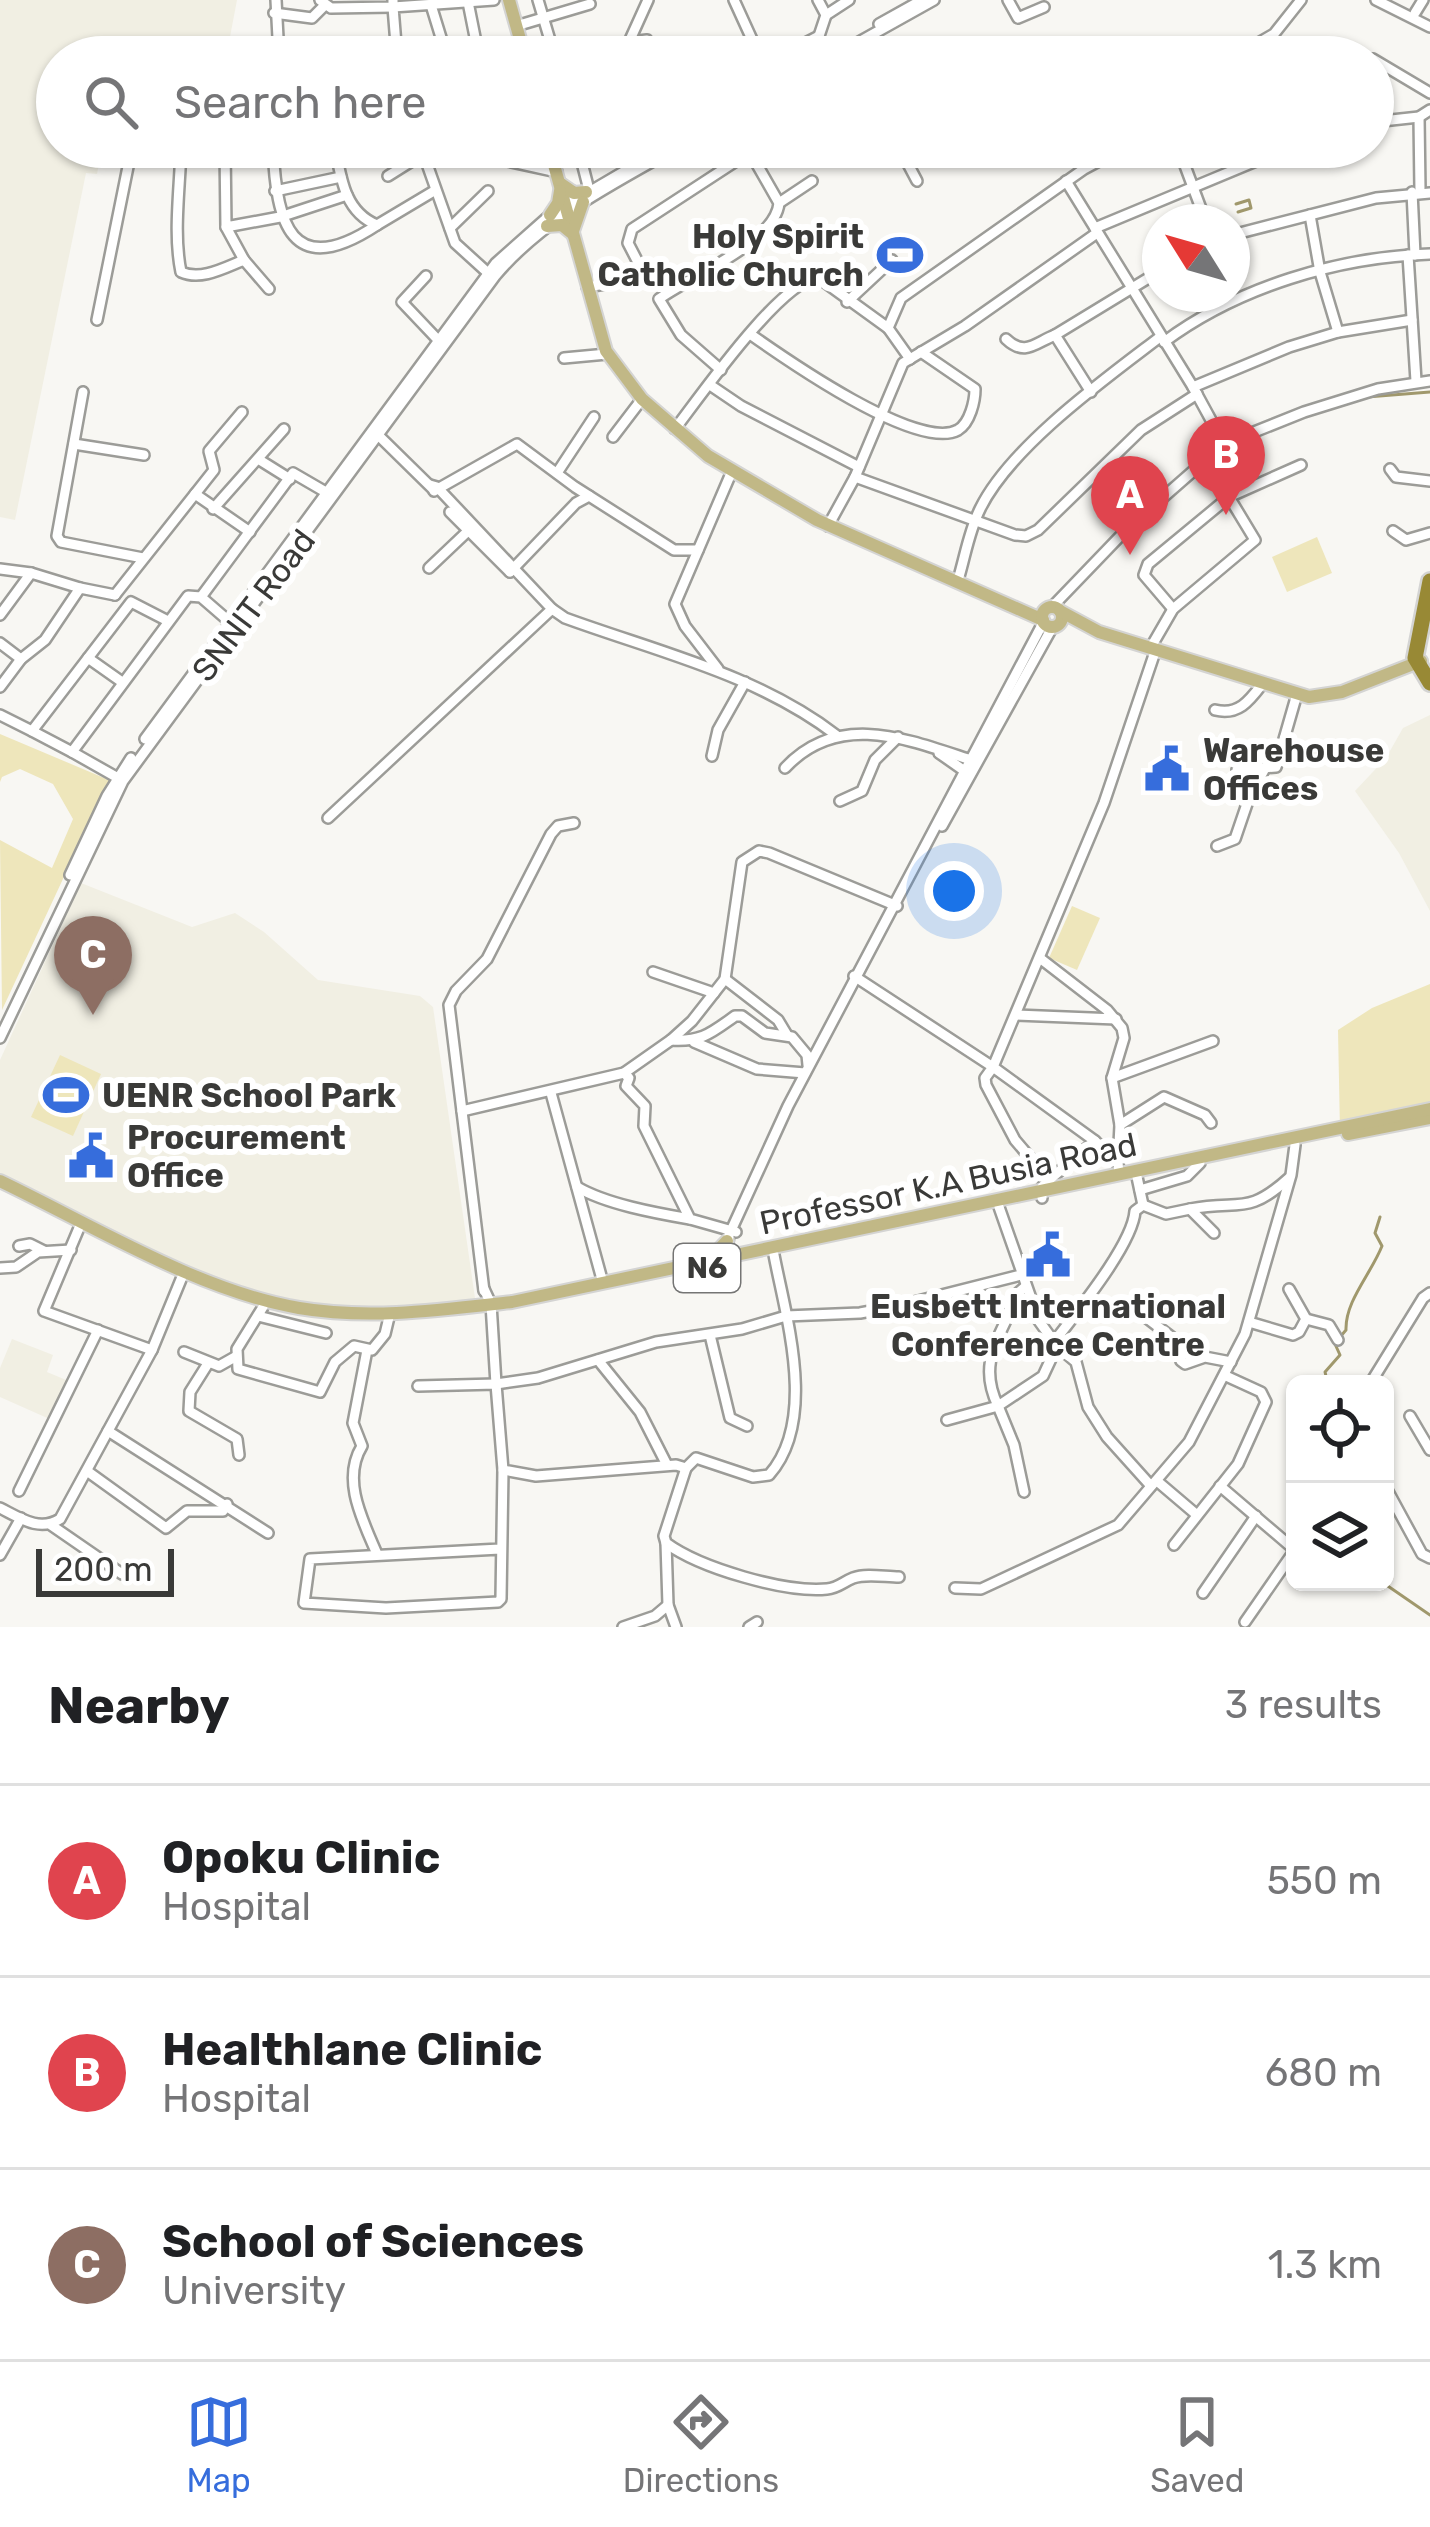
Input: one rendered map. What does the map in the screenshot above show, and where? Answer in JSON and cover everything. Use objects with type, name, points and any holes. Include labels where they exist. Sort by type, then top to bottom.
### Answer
[{"type":"highway","points":[[1424,664],[1415,651],[1430,581]]},
{"type":"highway","points":[[1429,617],[1422,644],[1430,683]]},
{"type":"main road","points":[[509,0],[519,36]]},
{"type":"main road","points":[[556,168],[607,354],[642,399],[675,429],[732,471],[828,526],[1005,600],[1297,694],[1330,696],[1424,664]]},
{"type":"main road","points":[[559,178],[574,193],[586,195],[573,233]]},
{"type":"main road","points":[[559,178],[558,205],[548,220],[573,233]]},
{"type":"main road","name":"Professor K.A Busia Road","points":[[0,1185],[196,1276],[265,1301],[385,1317],[512,1302],[707,1262],[731,1250],[774,1255],[1118,1168],[1430,1109]]},
{"type":"main road","name":"Professor K.A Busia Road","points":[[60,1214],[80,1228],[260,1312],[331,1319],[385,1317],[465,1309],[731,1250],[831,1239],[999,1207],[1044,1189],[1138,1184],[1200,1163],[1430,1118]]},
{"type":"street","points":[[275,0],[276,36]]},
{"type":"street","points":[[274,13],[312,18],[322,3],[431,5],[494,0]]},
{"type":"street","points":[[538,0],[548,36]]},
{"type":"street","points":[[632,36],[648,0]]},
{"type":"street","points":[[818,0],[826,15]]},
{"type":"street","points":[[819,36],[826,15],[849,0]]},
{"type":"street","points":[[864,36],[922,0]]},
{"type":"street","points":[[865,36],[934,0]]},
{"type":"street","points":[[1008,0],[1018,18],[1047,3]]},
{"type":"street","points":[[1271,36],[1300,0]]},
{"type":"street","points":[[1376,0],[1430,24]]},
{"type":"street","points":[[1390,0],[1430,24]]},
{"type":"street","points":[[1415,14],[1423,0]]},
{"type":"street","points":[[737,1],[751,36]]},
{"type":"street","points":[[468,2],[475,36]]},
{"type":"street","points":[[386,4],[393,36]]},
{"type":"street","points":[[516,26],[590,4]]},
{"type":"street","points":[[431,5],[441,36]]},
{"type":"street","points":[[1394,72],[1430,94]]},
{"type":"street","points":[[1394,120],[1419,117],[1430,110]]},
{"type":"street","points":[[1416,381],[1411,255],[1421,192],[1419,117]]},
{"type":"street","points":[[97,320],[128,168]]},
{"type":"street","points":[[180,168],[175,235],[181,272],[190,276],[209,273],[244,260]]},
{"type":"street","points":[[225,168],[226,226],[244,260],[269,289]]},
{"type":"street","points":[[274,168],[280,218],[297,237],[317,248],[354,241],[434,191]]},
{"type":"street","points":[[339,168],[346,195],[360,217],[377,225]]},
{"type":"street","points":[[388,176],[398,168]]},
{"type":"street","points":[[427,168],[460,249],[488,273]]},
{"type":"street","points":[[530,168],[559,178]]},
{"type":"street","points":[[582,168],[586,195]]},
{"type":"street","points":[[586,195],[622,168]]},
{"type":"street","points":[[586,195],[638,168]]},
{"type":"street","points":[[587,287],[641,278],[643,272],[628,243],[632,229],[720,168]]},
{"type":"street","points":[[759,168],[779,203]]},
{"type":"street","points":[[910,168],[917,181]]},
{"type":"street","points":[[888,328],[901,298],[1090,168]]},
{"type":"street","points":[[1186,168],[1200,204]]},
{"type":"street","points":[[828,526],[857,472],[898,371],[915,356],[965,326],[1096,230],[1236,168]]},
{"type":"street","points":[[275,191],[341,177]]},
{"type":"street","points":[[721,370],[681,335],[659,299],[755,238],[774,220],[779,203],[812,181]]},
{"type":"street","points":[[1066,182],[1224,444]]},
{"type":"street","points":[[450,228],[488,191]]},
{"type":"street","points":[[1250,230],[1421,192]]},
{"type":"street","points":[[226,226],[280,218],[346,195]]},
{"type":"street","name":"SNNIT Road","points":[[0,1038],[118,778],[231,623],[379,436],[488,273],[521,237],[586,195]]},
{"type":"street","points":[[1310,215],[1338,332]]},
{"type":"street","name":"SNNIT Road","points":[[1,1020],[123,781],[298,540],[324,491],[502,267],[548,220]]},
{"type":"street","points":[[1250,295],[1320,272],[1430,254]]},
{"type":"street","points":[[847,302],[892,260]]},
{"type":"street","points":[[426,276],[402,302],[439,341]]},
{"type":"street","points":[[675,429],[749,334],[806,279],[819,278],[888,328],[915,356],[975,388],[962,428],[927,431],[880,414],[749,334]]},
{"type":"street","points":[[1006,339],[1015,347],[1030,349],[1142,280]]},
{"type":"street","points":[[958,580],[975,521],[1008,469],[1091,392],[1207,312]]},
{"type":"street","points":[[710,385],[857,472],[975,521],[1027,536],[1141,430],[1195,391],[1289,347],[1338,332],[1412,320]]},
{"type":"street","points":[[1054,335],[1091,392]]},
{"type":"street","points":[[564,358],[607,354]]},
{"type":"street","points":[[731,1250],[807,1069],[1065,595],[1127,529],[1224,444],[1304,412],[1430,381]]},
{"type":"street","points":[[83,392],[58,539],[142,558]]},
{"type":"street","points":[[613,437],[642,399]]},
{"type":"street","points":[[115,595],[214,470],[209,451],[242,412]]},
{"type":"street","points":[[556,473],[594,417]]},
{"type":"street","points":[[213,509],[284,428]]},
{"type":"street","points":[[379,436],[565,618],[718,669],[836,735]]},
{"type":"street","points":[[74,444],[144,455]]},
{"type":"street","points":[[434,488],[517,444],[575,487],[679,552],[698,550]]},
{"type":"street","points":[[258,459],[290,478]]},
{"type":"street","points":[[1095,1141],[1044,1189],[985,1078],[1041,959],[1105,803],[1154,648],[1173,609],[1255,540],[1206,459]]},
{"type":"street","points":[[1173,609],[1147,580],[1144,569],[1229,496],[1301,465]]},
{"type":"street","points":[[1390,470],[1396,477],[1430,481]]},
{"type":"street","points":[[718,669],[685,626],[675,604],[732,471]]},
{"type":"street","points":[[201,597],[290,478],[298,473],[324,491]]},
{"type":"street","points":[[575,487],[576,503]]},
{"type":"street","points":[[195,494],[250,532]]},
{"type":"street","points":[[514,573],[576,503],[589,496]]},
{"type":"street","points":[[429,568],[470,530]]},
{"type":"street","points":[[1393,531],[1406,540],[1430,533]]},
{"type":"street","points":[[0,569],[115,595],[166,620]]},
{"type":"street","points":[[0,615],[31,573]]},
{"type":"street","points":[[0,687],[21,659],[45,640],[80,588]]},
{"type":"street","points":[[72,752],[188,596],[201,597],[231,623]]},
{"type":"street","points":[[32,731],[131,602]]},
{"type":"street","points":[[328,818],[552,609]]},
{"type":"street","points":[[0,643],[21,659]]},
{"type":"street","points":[[88,658],[122,682]]},
{"type":"street","points":[[712,756],[718,730],[745,682]]},
{"type":"street","points":[[1215,710],[1243,707],[1263,683]]},
{"type":"street","points":[[1237,770],[1276,767],[1297,694]]},
{"type":"street","points":[[0,716],[118,778]]},
{"type":"street","points":[[785,768],[806,748],[836,735],[878,732],[974,761]]},
{"type":"street","points":[[840,801],[859,794],[874,760],[898,736]]},
{"type":"street","points":[[934,750],[967,773]]},
{"type":"street","points":[[1217,846],[1234,839],[1264,770]]},
{"type":"street","points":[[500,1549],[310,1559],[304,1603],[386,1607],[501,1599],[503,1470],[496,1384],[449,1013],[451,998],[487,959],[551,834],[558,826],[574,823]]},
{"type":"street","points":[[462,1112],[624,1073],[671,1040],[724,980],[742,862],[755,852],[895,905]]},
{"type":"street","points":[[1041,959],[1116,1019],[1124,1037],[1112,1078],[1120,1125],[1118,1168]]},
{"type":"street","points":[[653,972],[714,993]]},
{"type":"street","points":[[857,978],[1095,1141],[1118,1168]]},
{"type":"street","points":[[731,1250],[857,978]]},
{"type":"street","points":[[724,980],[778,1020],[807,1055],[807,1069]]},
{"type":"street","points":[[1016,1015],[1116,1019]]},
{"type":"street","points":[[694,1042],[717,1033],[734,1016],[742,1016],[765,1033],[787,1035]]},
{"type":"street","points":[[671,1040],[694,1042],[757,1069],[807,1069]]},
{"type":"street","points":[[1112,1078],[1213,1040]]},
{"type":"street","points":[[624,1073],[629,1078],[626,1086],[644,1106],[644,1126],[690,1219]]},
{"type":"street","points":[[551,1093],[603,1283]]},
{"type":"street","points":[[1120,1125],[1164,1096],[1205,1115],[1210,1123]]},
{"type":"street","points":[[955,1588],[981,1589],[1118,1525],[1189,1442],[1249,1322],[1291,1175],[1294,1145]]},
{"type":"street","points":[[1143,1205],[1166,1214],[1250,1206],[1291,1175]]},
{"type":"street","points":[[1138,1184],[1143,1205]]},
{"type":"street","points":[[577,1187],[596,1198],[690,1219],[731,1250]]},
{"type":"street","points":[[947,1420],[998,1406],[1039,1381],[1056,1344],[1133,1224],[1135,1210],[1143,1205]]},
{"type":"street","points":[[999,1207],[1039,1321],[1076,1362],[1096,1422],[1154,1484],[1197,1515]]},
{"type":"street","points":[[1190,1209],[1214,1233]]},
{"type":"street","points":[[80,1228],[44,1311],[152,1350]]},
{"type":"street","points":[[20,1246],[30,1244],[44,1251]]},
{"type":"street","points":[[0,1268],[16,1267],[44,1251],[71,1250]]},
{"type":"street","points":[[676,1627],[668,1605],[664,1536],[686,1468],[698,1458],[752,1477],[770,1475],[790,1433],[796,1381],[774,1255]]},
{"type":"street","points":[[0,1508],[38,1526],[60,1519],[152,1350],[182,1277]]},
{"type":"street","points":[[418,1386],[538,1378],[656,1342],[710,1335],[786,1316],[860,1313],[1023,1281]]},
{"type":"street","points":[[1023,1281],[990,1356],[989,1384],[1012,1438],[1024,1492]]},
{"type":"street","points":[[1288,1289],[1306,1319],[1329,1325],[1338,1340]]},
{"type":"street","points":[[1376,1375],[1430,1293]]},
{"type":"street","points":[[1135,1309],[1182,1345],[1185,1364],[1204,1357],[1231,1361]]},
{"type":"street","points":[[184,1352],[207,1365],[225,1366],[260,1312],[326,1333]]},
{"type":"street","points":[[377,1554],[359,1513],[353,1467],[362,1446],[353,1423],[367,1350],[382,1340],[385,1317]]},
{"type":"street","points":[[1249,1322],[1293,1335],[1306,1319]]},
{"type":"street","points":[[19,1491],[98,1330]]},
{"type":"street","points":[[710,1335],[730,1418],[747,1426]]},
{"type":"street","points":[[235,1357],[244,1374],[320,1392],[343,1353],[354,1346],[367,1350]]},
{"type":"street","points":[[598,1360],[640,1412],[667,1466]]},
{"type":"street","points":[[207,1365],[190,1392],[189,1411],[233,1436],[238,1455]]},
{"type":"street","points":[[1174,1545],[1238,1464],[1266,1402],[1261,1392],[1226,1376]]},
{"type":"street","points":[[1411,1416],[1430,1450]]},
{"type":"street","points":[[108,1431],[268,1533]]},
{"type":"street","points":[[503,1470],[536,1476],[686,1468]]},
{"type":"street","points":[[87,1471],[166,1528],[188,1511],[223,1511],[227,1504]]},
{"type":"street","points":[[1220,1486],[1286,1542]]},
{"type":"street","points":[[1394,1503],[1422,1554],[1430,1558]]},
{"type":"street","points":[[1203,1593],[1256,1516]]},
{"type":"street","points":[[0,1555],[21,1518]]},
{"type":"street","points":[[51,1525],[122,1574]]},
{"type":"street","points":[[666,1544],[679,1553],[776,1586],[832,1589],[857,1576],[899,1577]]},
{"type":"street","points":[[1245,1622],[1286,1563]]},
{"type":"street","points":[[623,1627],[655,1616],[668,1605]]},
{"type":"shaded area","points":[[0,0],[237,0],[230,36],[36,36],[36,168],[98,168],[97,174],[86,173],[15,520],[0,517]]},
{"type":"shaded area","points":[[1317,537],[1332,573],[1287,592],[1272,557]]},
{"type":"shaded area","points":[[1430,715],[1430,911],[1399,853],[1355,791],[1386,758],[1403,728]]},
{"type":"shaded area","points":[[0,734],[109,780],[2,1010],[0,840],[52,868],[73,819],[53,784],[20,769],[0,782]]},
{"type":"shaded area","points":[[81,883],[192,927],[235,913],[318,980],[420,996],[433,1007],[476,1305],[363,1311],[302,1308],[220,1284],[0,1181],[0,1060]]},
{"type":"shaded area","points":[[1072,906],[1100,918],[1077,970],[1049,958]]},
{"type":"shaded area","points":[[1430,984],[1430,1113],[1340,1131],[1338,1030],[1372,1008]]},
{"type":"shaded area","name":"UENR School Park","points":[[60,1055],[101,1074],[73,1136],[31,1117]]},
{"type":"shaded area","points":[[12,1339],[53,1355],[47,1372],[71,1382],[54,1421],[0,1397],[0,1368]]},
{"type":"waterway","points":[[1236,204],[1249,200],[1250,204]]},
{"type":"waterway","points":[[1250,204],[1250,208]]},
{"type":"waterway","points":[[1367,397],[1430,392]]},
{"type":"waterway","points":[[1340,1337],[1354,1298],[1382,1246],[1375,1233],[1380,1217]]},
{"type":"waterway","points":[[1326,1375],[1340,1355],[1335,1344]]},
{"type":"waterway","points":[[1394,1590],[1430,1615]]},
{"type":"place","name":"Holy Spirit Catholic Church","points":[[900,255]]},
{"type":"place","name":"Healthlane Clinic","points":[[1226,515]]},
{"type":"place","name":"Opoku Clinic","points":[[1130,555]]},
{"type":"place","name":"Warehouse Offices","points":[[1167,769]]},
{"type":"place","name":"School of Sciences","points":[[93,1015]]},
{"type":"place","name":"UENR School Park","points":[[66,1095]]},
{"type":"place","name":"Procurement Office","points":[[91,1156]]},
{"type":"place","name":"Eusbett International Conference Centre","points":[[1048,1255]]}]
